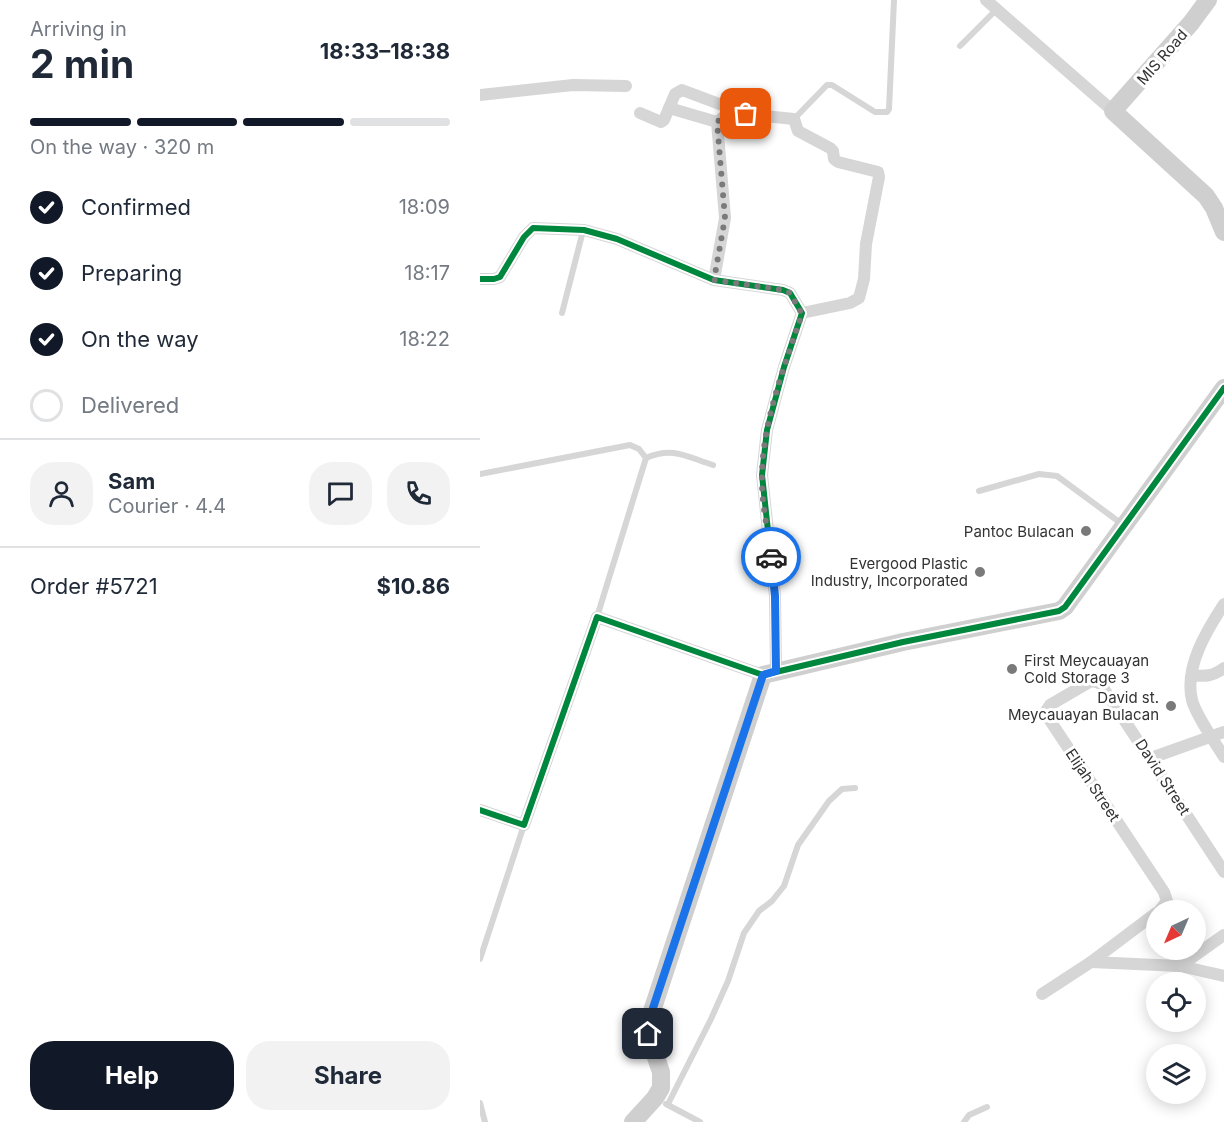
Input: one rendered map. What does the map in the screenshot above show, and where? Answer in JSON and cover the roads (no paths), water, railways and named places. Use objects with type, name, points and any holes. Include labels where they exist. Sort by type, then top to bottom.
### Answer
[{"type":"street","points":[[986,0],[1206,196],[1224,232]]},
{"type":"street","name":"MIS Road","points":[[1113,111],[1191,23],[1208,0]]},
{"type":"street","points":[[480,95],[573,85],[626,86]]},
{"type":"street","points":[[640,113],[661,122],[675,94],[682,90],[746,114],[794,119],[798,131],[830,148],[834,159],[838,162],[878,172],[879,177],[866,244],[864,279],[859,297],[850,303],[802,314]]},
{"type":"street","points":[[669,108],[717,122]]},
{"type":"street","points":[[717,122],[734,109]]},
{"type":"street","points":[[714,280],[725,218],[717,122]]},
{"type":"street","points":[[480,279],[500,277],[524,237],[533,228],[584,230],[617,239],[714,280],[783,290],[790,293],[802,314],[767,430],[762,475],[775,596],[769,673],[652,1011],[648,1034],[661,1072],[661,1101],[633,1122]]},
{"type":"street","points":[[480,810],[524,825],[597,617],[769,673],[903,642],[1059,611],[1065,607],[1224,388]]},
{"type":"street","points":[[1224,604],[1203,640],[1192,675],[1192,701],[1224,757]]},
{"type":"street","points":[[1192,675],[1204,677],[1224,668]]},
{"type":"street","name":"Elijah Street","points":[[1100,683],[1092,681],[1050,705],[1046,711],[1164,892],[1167,900]]},
{"type":"street","name":"David Street","points":[[1100,683],[1222,866]]},
{"type":"street","points":[[1150,758],[1224,732]]},
{"type":"street","name":"Elijah Street","points":[[1042,994],[1091,962],[1146,921]]},
{"type":"street","points":[[1180,966],[1224,935]]},
{"type":"street","points":[[1091,962],[1180,966],[1224,976]]},
{"type":"lane","points":[[794,119],[827,85],[832,85],[875,112],[887,112],[894,0]]},
{"type":"lane","points":[[960,46],[997,9]]},
{"type":"lane","points":[[562,313],[584,230]]},
{"type":"lane","points":[[480,474],[630,445],[639,449],[646,458]]},
{"type":"lane","points":[[646,458],[658,453],[671,452],[713,465]]},
{"type":"lane","points":[[597,617],[646,458]]},
{"type":"lane","points":[[979,490],[1039,474],[1048,474],[1065,482],[1123,525]]},
{"type":"lane","points":[[700,1122],[661,1101],[711,1019],[728,981],[744,933],[759,911],[772,901],[784,886],[798,845],[829,801],[842,789],[855,788]]},
{"type":"lane","points":[[480,959],[524,825]]},
{"type":"lane","points":[[480,1103],[485,1122]]},
{"type":"lane","points":[[964,1122],[969,1115],[987,1107]]},
{"type":"place","name":"Pantoc Bulacan","points":[[1086,531]]},
{"type":"place","name":"Evergood Plastic Industry, Incorporated","points":[[980,572]]},
{"type":"place","name":"First Meycauayan Cold Storage 3","points":[[1012,669]]},
{"type":"place","name":"David st. Meycauayan Bulacan","points":[[1171,706]]}]
